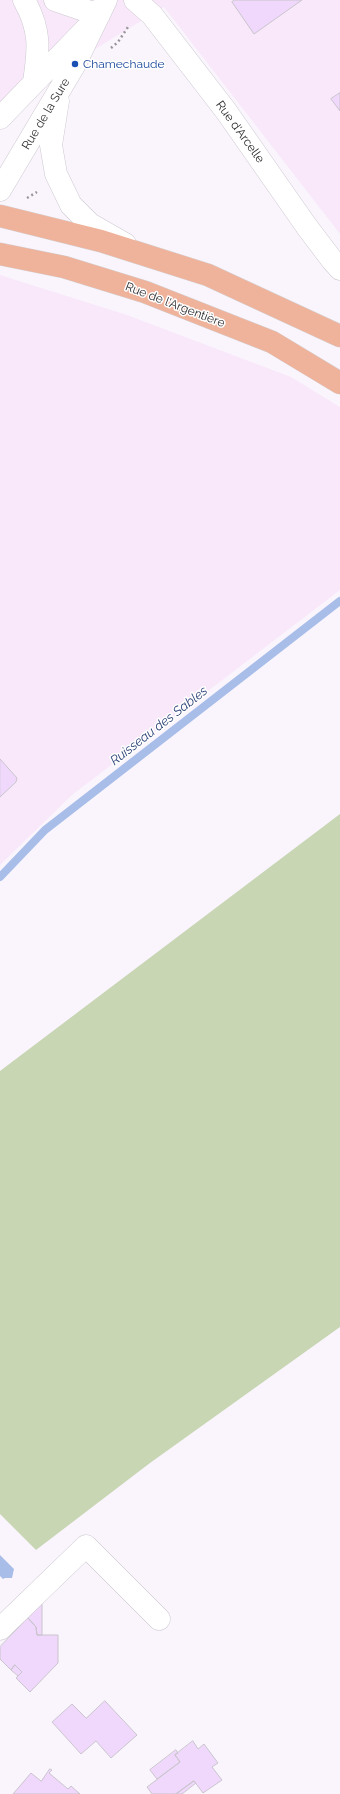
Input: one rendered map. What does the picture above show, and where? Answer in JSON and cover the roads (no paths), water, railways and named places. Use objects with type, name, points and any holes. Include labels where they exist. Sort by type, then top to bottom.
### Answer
[{"type":"main road","points":[[0,216],[101,241],[208,275],[340,336]]},
{"type":"main road","name":"Rue de l'Argentière","points":[[0,254],[64,267],[145,292],[272,342],[340,383]]},
{"type":"street","points":[[24,0],[38,33],[38,55],[34,82]]},
{"type":"street","points":[[56,0],[103,8]]},
{"type":"street","name":"Rue d'Arcelle","points":[[138,3],[152,16],[226,111],[307,227],[340,269]]},
{"type":"street","name":"Rue de la Sure","points":[[0,118],[103,8]]},
{"type":"street","name":"Rue de la Sure","points":[[0,190],[75,64],[103,8]]},
{"type":"street","points":[[60,90],[51,145],[56,174],[71,205],[90,224],[142,254]]},
{"type":"street","points":[[0,1629],[86,1546],[159,1619]]},
{"type":"water","points":[[0,1555],[14,1569],[12,1578],[3,1579],[0,1576]]},
{"type":"waterway","name":"Ruisseau des Sables","points":[[0,877],[45,830],[340,601]]},
{"type":"place","name":"Chamechaude","points":[[75,64]]}]
